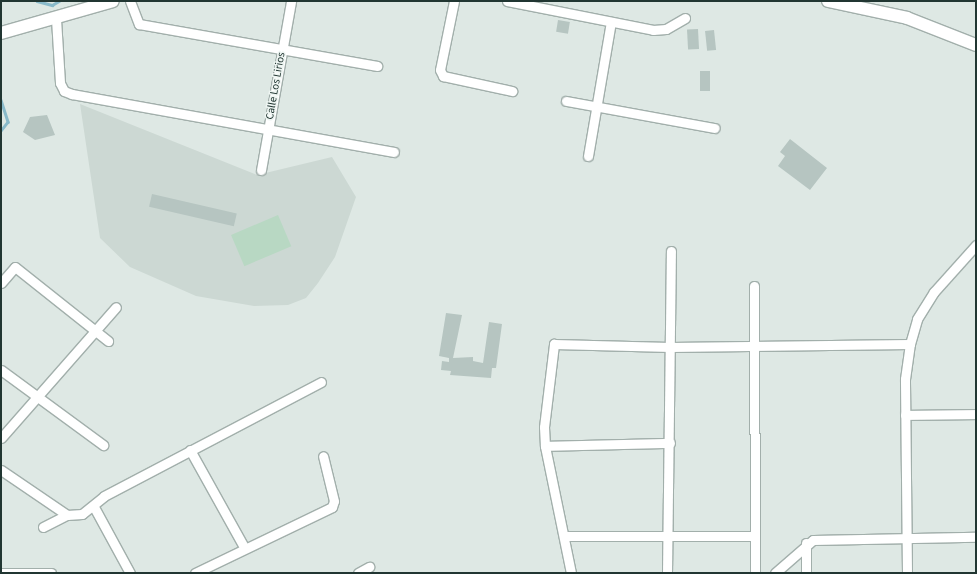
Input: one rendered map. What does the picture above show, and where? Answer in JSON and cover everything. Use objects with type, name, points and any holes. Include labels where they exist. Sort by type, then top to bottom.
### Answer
[{"type":"street","points":[[1,33],[56,19],[113,1]]},
{"type":"street","points":[[130,1],[139,24],[282,48],[377,66]]},
{"type":"street","name":"Calle Los Lirios","points":[[261,170],[291,1]]},
{"type":"street","points":[[454,1],[440,70],[443,76],[512,91]]},
{"type":"street","points":[[507,1],[653,30],[666,28],[685,18]]},
{"type":"street","points":[[828,1],[907,18],[976,45]]},
{"type":"street","points":[[56,19],[60,84],[64,91],[268,131],[394,152]]},
{"type":"street","points":[[588,156],[611,22]]},
{"type":"street","points":[[566,102],[715,128]]},
{"type":"street","points":[[907,573],[905,415],[910,344],[918,319],[934,292],[972,256],[976,245]]},
{"type":"street","points":[[667,573],[670,443],[670,251]]},
{"type":"street","points":[[1,283],[15,267],[108,341]]},
{"type":"street","points":[[754,286],[752,536],[755,573]]},
{"type":"street","points":[[1,438],[116,307]]},
{"type":"street","points":[[571,573],[545,446],[544,427],[554,344],[670,347],[910,344]]},
{"type":"street","points":[[1,370],[103,445]]},
{"type":"street","points":[[43,527],[67,515],[82,514],[94,507],[104,496],[321,382]]},
{"type":"street","points":[[905,415],[976,414]]},
{"type":"street","points":[[545,446],[670,443]]},
{"type":"street","points":[[190,450],[244,547]]},
{"type":"street","points":[[195,573],[244,547],[332,507],[334,501],[323,456]]},
{"type":"street","points":[[1,470],[67,515]]},
{"type":"street","points":[[94,507],[130,573]]},
{"type":"street","points":[[564,536],[668,538],[752,536]]},
{"type":"street","points":[[775,573],[806,543],[828,538],[907,536],[976,537]]},
{"type":"street","points":[[806,543],[806,573]]},
{"type":"street","points":[[358,573],[369,567]]},
{"type":"street","points":[[1,573],[51,573]]},
{"type":"shaded area","points":[[80,104],[257,175],[332,157],[356,197],[335,257],[306,298],[288,305],[254,306],[196,296],[130,267],[100,238]]},
{"type":"green space","points":[[278,215],[291,246],[244,266],[231,235]]},
{"type":"building","points":[[558,20],[570,22],[568,34],[556,32]]},
{"type":"building","points":[[698,29],[699,49],[688,50],[687,30]]},
{"type":"building","points":[[714,30],[716,50],[707,51],[705,31]]},
{"type":"building","points":[[700,71],[710,71],[710,91],[700,91]]},
{"type":"building","points":[[47,115],[55,135],[35,140],[23,132],[30,117]]},
{"type":"building","points":[[790,139],[827,168],[810,190],[778,166],[785,156],[780,152]]},
{"type":"building","points":[[152,194],[237,214],[234,226],[149,207]]},
{"type":"building","points":[[446,313],[462,315],[453,358],[473,357],[473,361],[483,363],[489,322],[502,324],[496,368],[492,368],[491,378],[450,375],[451,371],[441,370],[442,361],[449,362],[449,358],[439,356]]},
{"type":"waterway","points":[[37,1],[52,5],[59,1]]},
{"type":"waterway","points":[[1,100],[8,122],[1,131]]}]
